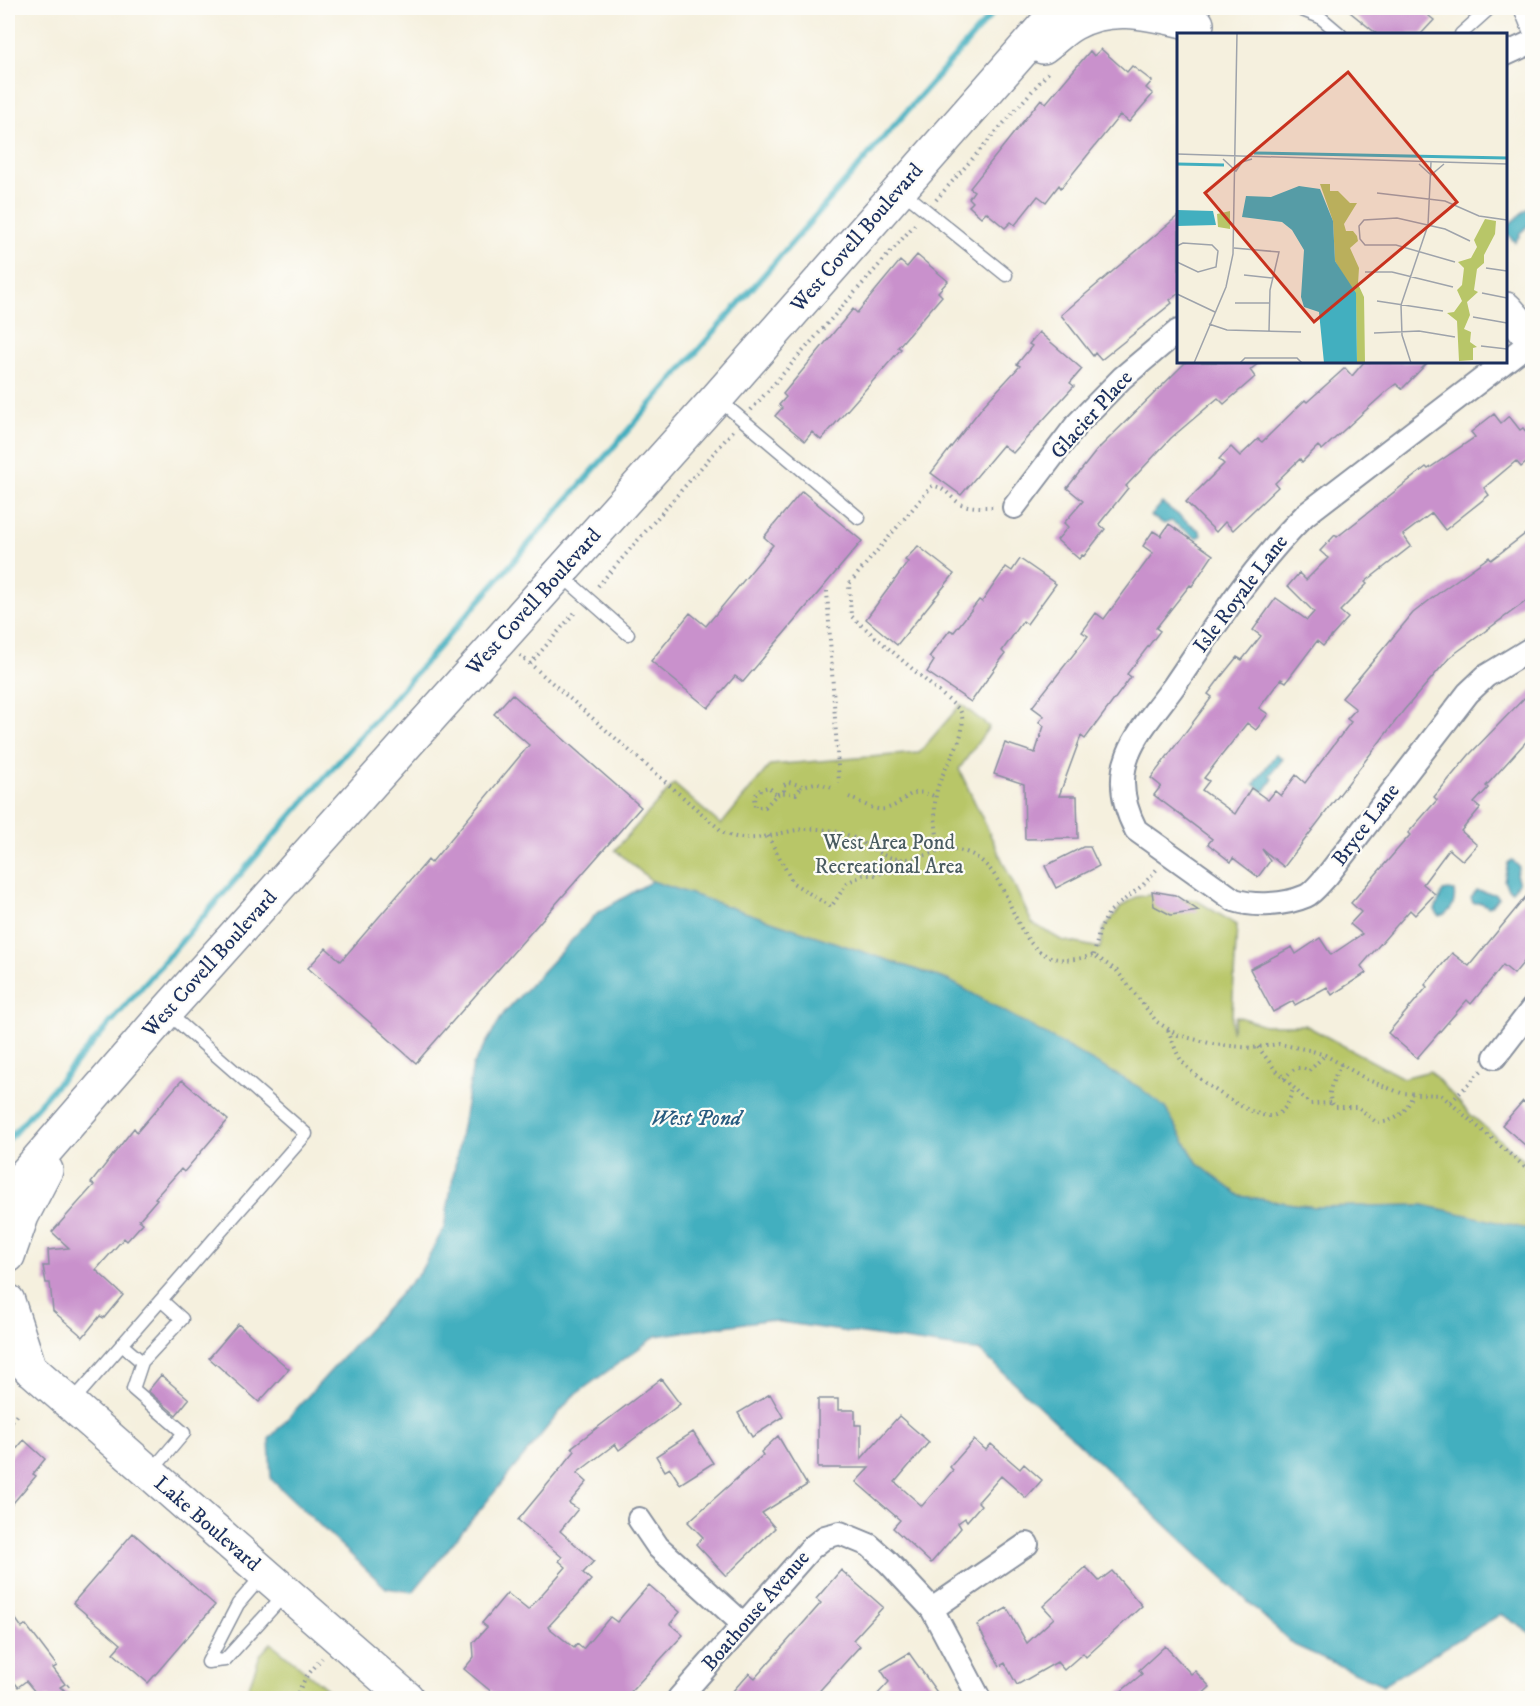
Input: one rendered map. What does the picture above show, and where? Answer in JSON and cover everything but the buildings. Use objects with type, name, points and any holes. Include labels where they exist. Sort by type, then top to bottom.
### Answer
[{"type":"main road","name":"West Covell Boulevard","points":[[8,1194],[68,1128],[166,1012],[717,398],[899,188],[1060,8]]},
{"type":"main road","points":[[983,94],[1074,24],[1109,11],[1135,11],[1194,18]]},
{"type":"main road","points":[[1507,310],[1533,340]]},
{"type":"main road","points":[[8,1256],[22,1216],[68,1128]]},
{"type":"main road","points":[[8,1301],[15,1361]]},
{"type":"main road","name":"Lake Boulevard","points":[[15,1361],[71,1404],[407,1698]]},
{"type":"street","points":[[1507,53],[1533,40]]},
{"type":"street","name":"Glacier Place","points":[[1014,507],[1077,424],[1122,378],[1177,333]]},
{"type":"street","name":"Isle Royale Lane","points":[[1507,360],[1533,340]]},
{"type":"street","name":"Isle Royale Lane","points":[[1170,855],[1136,830],[1127,814],[1123,795],[1128,754],[1250,575],[1305,515],[1503,363]]},
{"type":"street","name":"Bryce Lane","points":[[1170,855],[1234,900],[1248,904],[1263,904],[1307,896],[1327,876],[1468,693],[1486,676],[1533,648]]},
{"type":"street","points":[[1495,1057],[1533,1009]]},
{"type":"street","points":[[639,1519],[658,1547],[743,1624]]},
{"type":"street","name":"Boathouse Avenue","points":[[679,1698],[811,1548],[825,1537],[840,1533],[868,1545],[932,1609]]},
{"type":"street","points":[[979,1698],[932,1609],[1027,1544]]},
{"type":"lane","points":[[1298,8],[1320,17],[1339,33]]},
{"type":"lane","points":[[1462,33],[1490,8]]},
{"type":"lane","points":[[1520,8],[1533,40]]},
{"type":"lane","points":[[899,188],[1006,275]]},
{"type":"lane","points":[[717,398],[859,519]]},
{"type":"lane","points":[[559,574],[628,634]]},
{"type":"lane","points":[[71,1404],[306,1134],[166,1012]]},
{"type":"lane","points":[[150,1474],[184,1433],[133,1389],[142,1362],[182,1319],[162,1301]]},
{"type":"lane","points":[[122,1345],[142,1362]]},
{"type":"lane","points":[[275,1583],[225,1660],[208,1662],[238,1604],[275,1583]]},
{"type":"path","points":[[530,664],[1054,67]]},
{"type":"path","points":[[939,851],[935,816],[936,797],[942,774],[961,732],[963,718],[960,710],[851,616],[849,584],[932,486],[942,488],[959,503],[968,506],[1014,507]]},
{"type":"path","points":[[827,591],[839,783]]},
{"type":"path","points":[[501,639],[724,834],[736,839],[753,840],[815,829],[843,832],[886,855],[901,859],[912,859],[939,851],[965,851],[985,863],[1000,880],[1017,924],[1030,943],[1044,953],[1061,959],[1079,959],[1094,955],[1117,971],[1157,1022],[1178,1035],[1213,1044],[1258,1047],[1279,1044],[1324,1055],[1368,1080],[1401,1093],[1441,1095],[1533,1173]]},
{"type":"path","points":[[784,791],[786,782],[794,782],[802,786],[823,784],[833,788]]},
{"type":"path","points":[[775,794],[769,787],[760,789],[754,797],[755,807],[765,807],[775,794],[784,791],[796,794],[802,786]]},
{"type":"path","points":[[849,797],[878,809],[885,808],[914,792],[923,791],[936,797]]},
{"type":"path","points":[[768,836],[793,883],[831,907],[847,883],[862,875],[878,875],[901,859]]},
{"type":"path","points":[[1094,955],[1099,932],[1108,912],[1143,885],[1170,855]]},
{"type":"path","points":[[1168,1029],[1181,1062],[1217,1091],[1256,1114],[1272,1116],[1282,1110],[1288,1104],[1293,1089]]},
{"type":"path","points":[[1258,1047],[1293,1089],[1310,1104],[1331,1103],[1337,1108],[1358,1107],[1377,1124],[1387,1123],[1402,1115],[1413,1094]]},
{"type":"path","points":[[1284,1079],[1294,1068],[1302,1067],[1309,1071],[1324,1055]]},
{"type":"path","points":[[1451,1102],[1495,1057]]},
{"type":"path","points":[[1331,1103],[1330,1086],[1341,1064]]},
{"type":"path","points":[[8,1426],[19,1412]]},
{"type":"path","points":[[295,1698],[306,1677],[338,1639]]},
{"type":"path","points":[[54,1698],[72,1682]]},
{"type":"path","points":[[8,1695],[15,1698]]},
{"type":"green space","name":"West Area Pond Recreational Area","points":[[961,704],[989,727],[959,769],[1032,923],[1061,940],[1100,948],[1103,930],[1122,906],[1136,897],[1148,895],[1196,900],[1237,925],[1231,1032],[1236,1016],[1264,1025],[1305,1025],[1403,1078],[1430,1071],[1471,1115],[1532,1167],[1532,1230],[1423,1205],[1314,1207],[1240,1196],[1198,1164],[1165,1108],[950,981],[652,881],[615,850],[674,784],[721,825],[770,765],[919,753]]},
{"type":"green space","points":[[271,1643],[338,1698],[245,1698],[260,1655]]},
{"type":"water","points":[[1530,206],[1532,211],[1529,215],[1532,222],[1519,234],[1515,242],[1507,234],[1507,226]]},
{"type":"water","points":[[1162,503],[1200,531],[1201,536],[1196,538],[1171,521],[1164,524],[1151,516]]},
{"type":"water","points":[[1276,754],[1283,759],[1269,776],[1273,779],[1264,792],[1254,784]]},
{"type":"water","points":[[1512,860],[1519,867],[1516,874],[1519,883],[1512,891],[1508,889],[1504,881],[1508,863]]},
{"type":"water","name":"West Pond","points":[[652,881],[950,981],[1139,1087],[1165,1108],[1198,1164],[1240,1196],[1314,1207],[1423,1205],[1532,1230],[1532,1634],[1501,1614],[1383,1685],[1294,1645],[980,1351],[766,1320],[656,1336],[572,1397],[413,1592],[386,1588],[271,1479],[269,1439],[420,1272],[444,1228],[473,1065],[504,1013],[597,913]]},
{"type":"water","points":[[1443,891],[1454,891],[1453,904],[1447,913],[1439,916],[1435,910]]},
{"type":"water","points":[[1477,891],[1495,894],[1499,898],[1489,907],[1482,903],[1473,903],[1471,898]]},
{"type":"waterway","points":[[8,1140],[997,8]]}]
